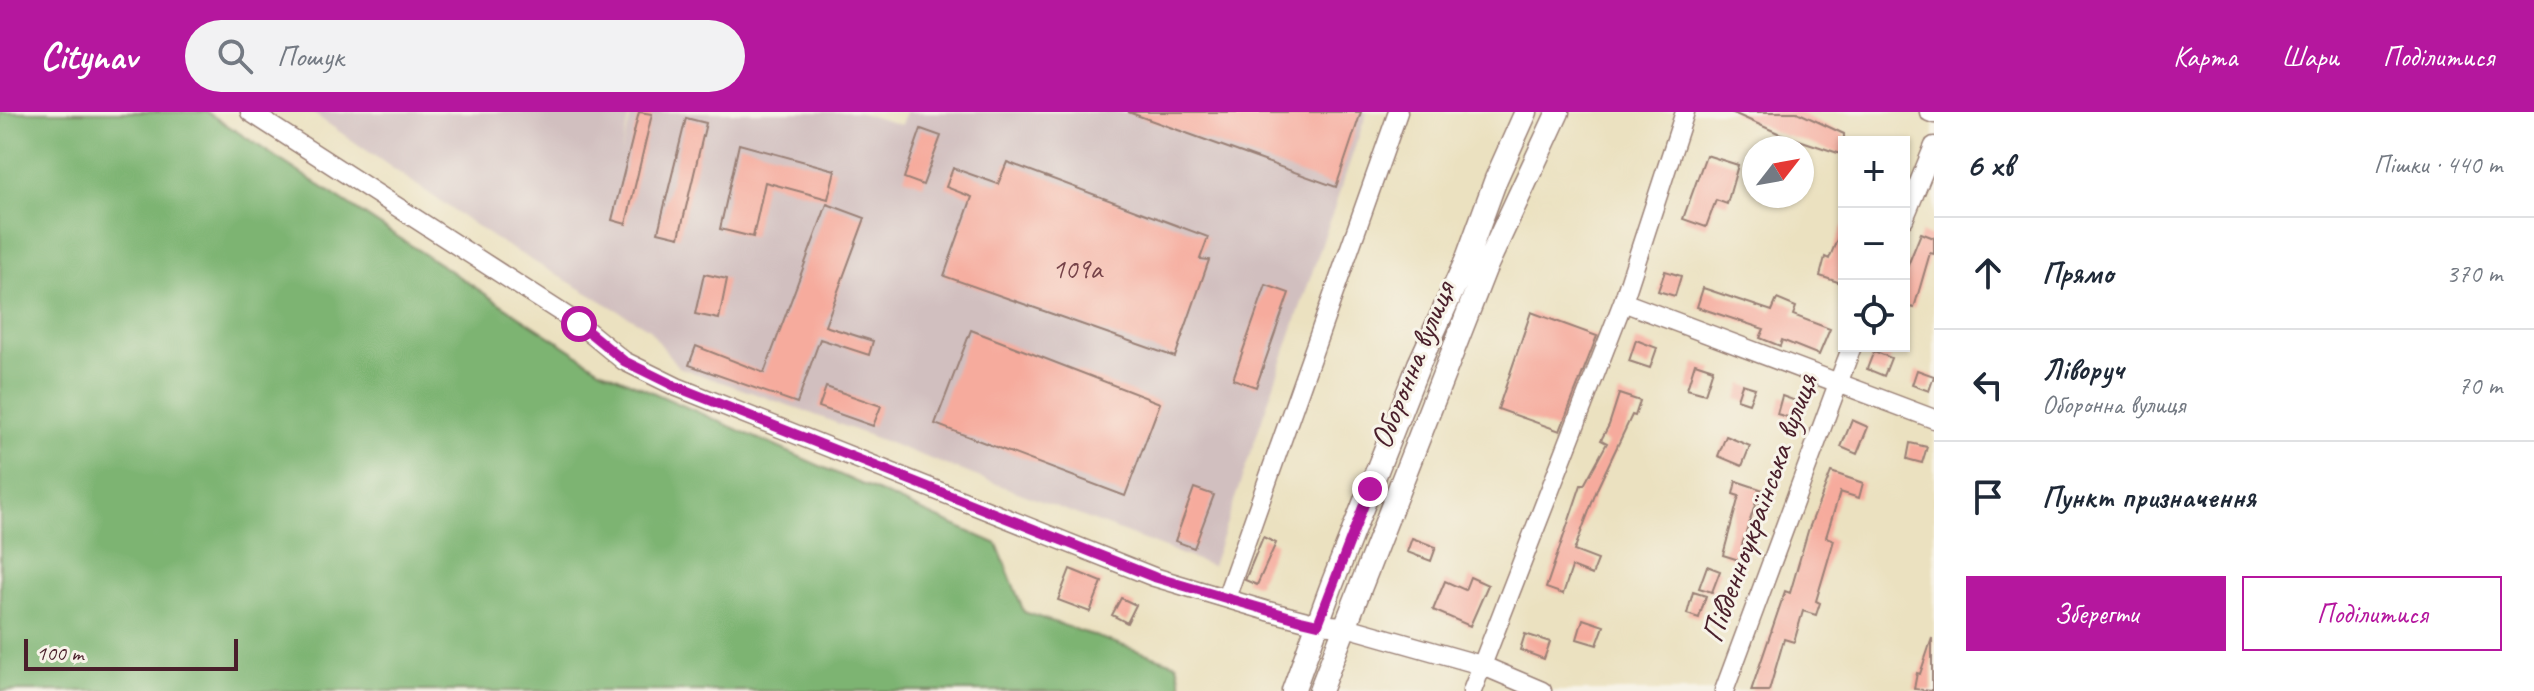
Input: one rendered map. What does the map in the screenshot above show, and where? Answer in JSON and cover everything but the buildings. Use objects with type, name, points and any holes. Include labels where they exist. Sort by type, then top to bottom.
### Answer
[{"type":"main road","name":"Оборонна вулиця","points":[[1293,691],[1414,378],[1466,261],[1496,179],[1526,112]]},
{"type":"main road","name":"Оборонна вулиця","points":[[1320,691],[1485,269],[1558,112]]},
{"type":"street","points":[[250,112],[579,324],[624,361],[691,393],[1154,577],[1318,624],[1343,626],[1481,665],[1542,691]]},
{"type":"street","points":[[1226,598],[1398,112]]},
{"type":"street","points":[[1472,691],[1623,302],[1685,112]]},
{"type":"street","points":[[1909,208],[1934,146]]},
{"type":"street","points":[[1623,302],[1934,419]]},
{"type":"street","name":"Південноукраїнська вулиця","points":[[1724,691],[1849,352]]},
{"type":"shaded area","points":[[311,112],[630,112],[620,157],[632,112],[857,112],[901,125],[906,112],[1367,112],[1212,566],[802,410],[678,367],[648,328],[495,239]]},
{"type":"green space","points":[[0,112],[207,112],[600,369],[997,544],[1024,612],[1177,664],[1183,691],[0,691]]},
{"type":"route","points":[[579,324],[624,361],[677,387],[1154,577],[1318,624],[1370,489]]}]
